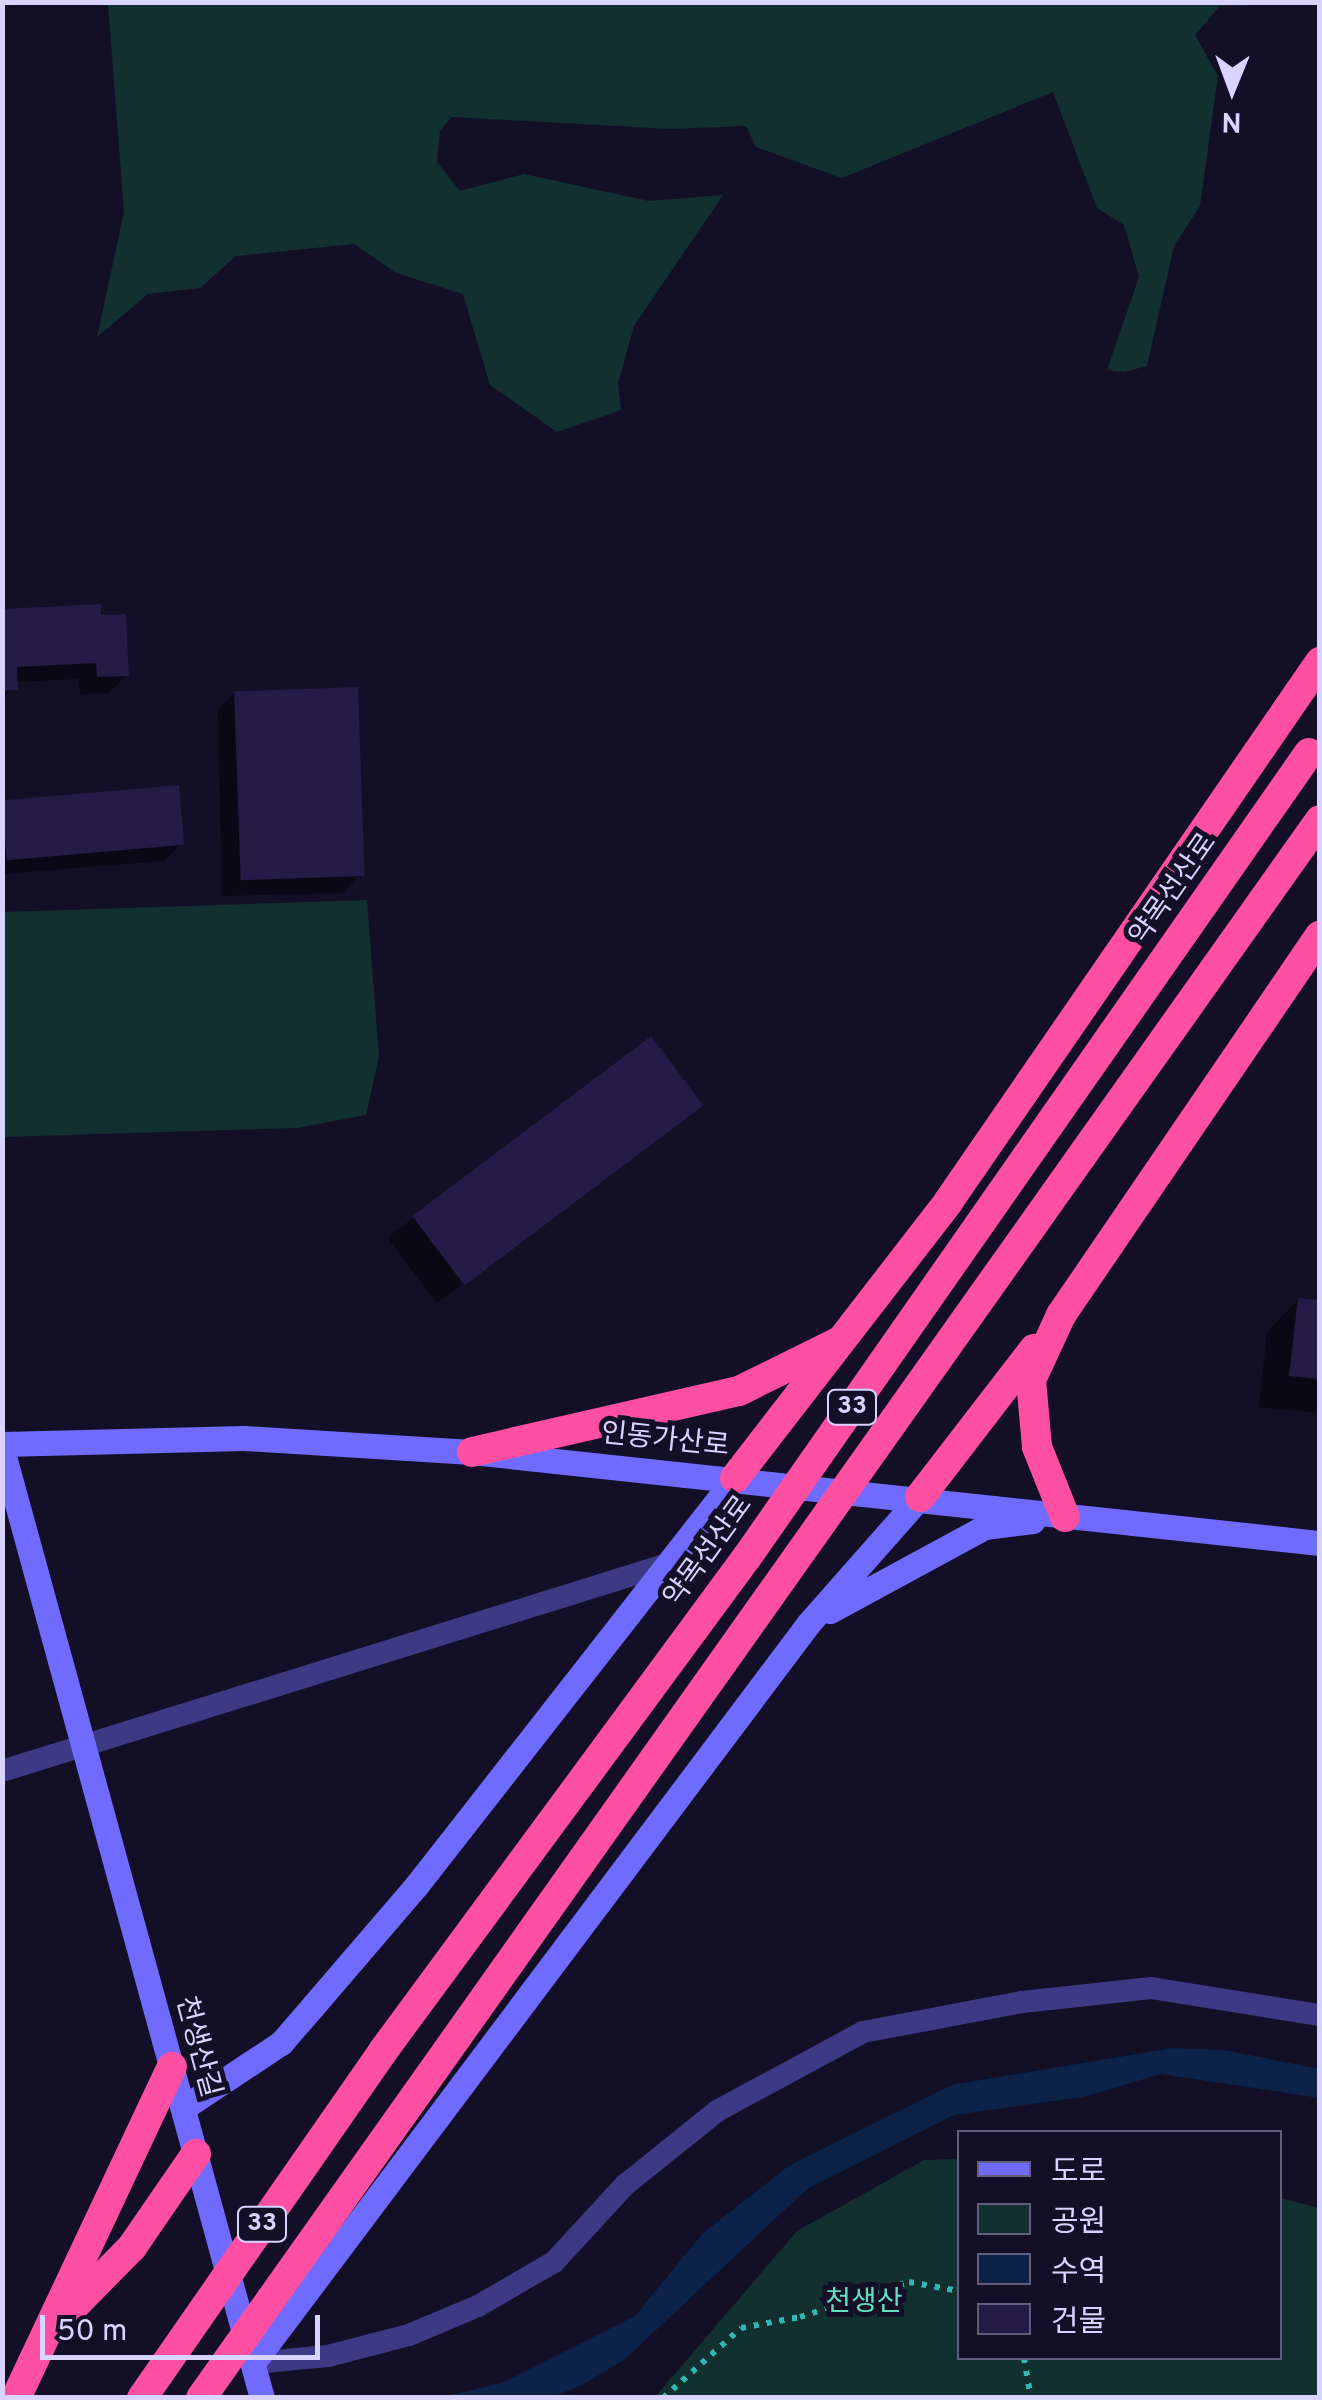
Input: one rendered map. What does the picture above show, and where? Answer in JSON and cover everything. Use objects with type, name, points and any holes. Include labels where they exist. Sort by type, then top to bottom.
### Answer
[{"type":"highway","points":[[735,1478],[948,1202],[1320,662]]},
{"type":"highway","name":"약목선산로","points":[[142,2398],[383,2052],[747,1557],[1314,746]]},
{"type":"highway","name":"33","points":[[201,2398],[1320,820]]},
{"type":"highway","points":[[920,1497],[1060,1315],[1320,936]]},
{"type":"highway","points":[[1060,1315],[1031,1380],[1037,1446],[1065,1517]]},
{"type":"highway","points":[[472,1452],[739,1391],[846,1339]]},
{"type":"highway","points":[[16,2398],[172,2067]]},
{"type":"highway","points":[[45,2342],[132,2248],[196,2154]]},
{"type":"main road","name":"인동가산로","points":[[2,1447],[244,1438],[472,1452],[735,1478],[823,1492],[920,1497],[1065,1517],[1320,1543]]},
{"type":"main road","name":"천생산길","points":[[2,1447],[262,2398]]},
{"type":"main road","points":[[183,2108],[281,2043],[416,1886],[735,1478]]},
{"type":"main road","points":[[253,2363],[808,1624],[920,1497]]},
{"type":"main road","points":[[808,1624],[911,1562],[985,1527],[1065,1517]]},
{"type":"lane","points":[[2,1771],[668,1564]]},
{"type":"lane","points":[[253,2363],[344,2352],[409,2336],[478,2306],[554,2262],[625,2185],[717,2110],[863,2032],[1022,2002],[1151,1988],[1320,2015]]},
{"type":"path","points":[[662,2398],[741,2328],[800,2318],[909,2282],[957,2291]]},
{"type":"path","points":[[1024,2360],[1031,2398]]},
{"type":"green space","points":[[108,2],[1313,3],[1220,6],[1195,35],[1218,76],[1200,206],[1174,246],[1147,366],[1124,372],[1107,370],[1139,277],[1124,225],[1097,208],[1053,92],[842,178],[756,147],[746,126],[670,129],[452,117],[440,131],[437,162],[460,191],[524,174],[649,201],[723,195],[634,326],[618,383],[621,410],[557,432],[490,385],[463,294],[396,273],[354,244],[236,256],[200,288],[148,294],[97,337],[124,212]]},
{"type":"green space","points":[[367,900],[379,1057],[366,1115],[297,1128],[3,1137],[3,912]]},
{"type":"green space","name":"천생산","points":[[957,2159],[957,2360],[1282,2360],[1282,2199],[1319,2208],[1319,2397],[655,2397],[797,2231],[924,2160]]},
{"type":"water","points":[[1173,2048],[1224,2050],[1319,2069],[1319,2098],[1161,2074],[1083,2097],[954,2115],[807,2189],[624,2360],[582,2385],[552,2397],[441,2397],[502,2383],[635,2316],[703,2233],[790,2165],[951,2085]]},
{"type":"building","points":[[101,604],[101,615],[126,614],[129,676],[97,677],[96,663],[17,667],[18,690],[2,691],[2,609]]},
{"type":"building","points":[[358,687],[365,876],[241,880],[234,691]]},
{"type":"building","points":[[179,785],[184,845],[7,860],[2,800]]},
{"type":"building","points":[[651,1036],[703,1105],[465,1285],[412,1216]]},
{"type":"building","points":[[1298,1298],[1320,1300],[1320,1379],[1289,1376]]}]
